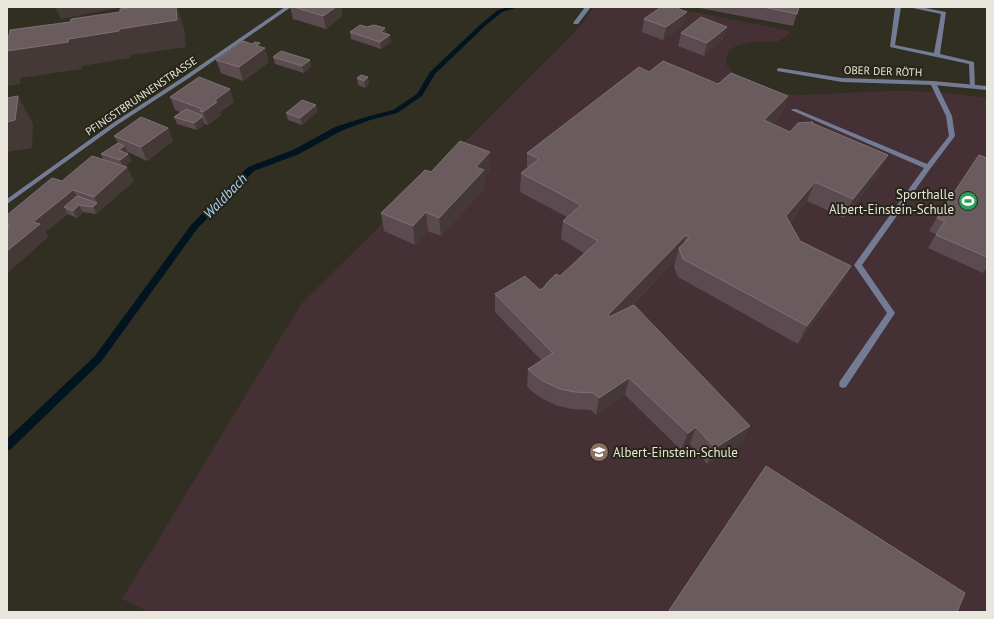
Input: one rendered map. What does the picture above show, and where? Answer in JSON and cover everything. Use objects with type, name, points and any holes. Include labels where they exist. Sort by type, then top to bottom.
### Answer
[{"type":"street","name":"PFINGSTBRUNNENSTRASSE","points":[[7,202],[115,124],[187,77],[288,7]]},
{"type":"street","points":[[576,23],[588,7]]},
{"type":"street","points":[[898,7],[892,46],[972,63],[973,87]]},
{"type":"street","points":[[911,7],[944,13],[937,55]]},
{"type":"street","name":"OBER DER RÖTH","points":[[779,70],[842,80],[933,83],[987,88]]},
{"type":"street","points":[[843,384],[891,313],[858,265],[952,136],[949,116],[933,83]]},
{"type":"street","points":[[794,110],[928,167]]},
{"type":"shaded area","name":"Albert-Einstein-Schule","points":[[594,7],[670,7],[791,31],[787,36],[777,42],[751,42],[736,46],[729,51],[726,58],[727,66],[736,75],[783,94],[801,95],[912,91],[939,92],[987,98],[987,612],[149,612],[122,599],[301,304],[558,49],[581,25]]},
{"type":"building","points":[[135,7],[176,7],[177,20],[69,39],[68,42],[7,51],[7,36],[9,36],[10,30],[70,22],[71,19],[120,12],[120,9]]},
{"type":"building","points":[[294,7],[336,7],[323,16]]},
{"type":"building","points":[[661,7],[674,7],[687,12],[666,27],[644,19]]},
{"type":"building","points":[[763,7],[799,7],[797,14]]},
{"type":"building","points":[[701,17],[727,27],[707,43],[681,33]]},
{"type":"building","points":[[360,25],[367,27],[374,25],[385,28],[381,32],[390,35],[380,42],[350,32]]},
{"type":"building","points":[[243,41],[252,44],[255,42],[260,43],[256,46],[265,48],[239,67],[216,60]]},
{"type":"building","points":[[281,51],[310,60],[302,66],[273,57]]},
{"type":"building","points":[[663,61],[718,84],[731,73],[788,96],[764,120],[790,132],[798,123],[813,122],[812,123],[888,155],[853,199],[815,182],[786,216],[800,241],[851,266],[807,326],[683,259],[679,248],[690,237],[686,235],[608,315],[609,317],[634,305],[750,426],[715,448],[696,427],[688,433],[629,378],[599,398],[594,393],[575,392],[560,389],[543,381],[528,369],[553,353],[495,294],[525,276],[540,290],[546,286],[545,285],[556,274],[560,276],[598,241],[563,221],[581,205],[521,173],[539,159],[527,153],[639,67],[649,72]]},
{"type":"building","points":[[361,75],[368,77],[364,81],[357,78]]},
{"type":"building","points":[[199,77],[230,89],[214,101],[217,102],[203,112],[200,111],[202,109],[170,97]]},
{"type":"building","points":[[18,96],[15,120],[7,122],[7,98]]},
{"type":"building","points":[[302,100],[316,105],[300,118],[286,113]]},
{"type":"building","points":[[186,109],[201,115],[202,117],[194,123],[174,117]]},
{"type":"building","points":[[141,117],[168,128],[141,147],[114,136]]},
{"type":"building","points":[[460,141],[490,152],[476,167],[484,170],[439,218],[426,212],[413,226],[381,213],[425,170],[431,172]]},
{"type":"building","points":[[118,143],[124,146],[119,150],[128,154],[120,160],[101,154]]},
{"type":"building","name":"Sporthalle Albert-Einstein-Schule","points":[[979,155],[987,158],[987,257],[936,235],[945,221],[937,218]]},
{"type":"building","points":[[92,156],[127,167],[94,197],[73,190],[33,222],[40,224],[7,251],[7,230],[9,228],[7,227],[10,225],[7,224],[7,215],[52,178],[62,181]]},
{"type":"building","points":[[77,196],[97,203],[93,207],[79,205],[73,211],[64,207]]},
{"type":"building","points":[[766,466],[965,593],[957,612],[668,612]]},
{"type":"waterway","name":"Waldbach","points":[[7,446],[98,359],[194,227],[251,169],[296,152],[338,129],[368,118],[395,112],[420,95],[432,73],[483,25],[500,11],[515,7]]},
{"type":"place","name":"Sporthalle Albert-Einstein-Schule","points":[[968,201]]},
{"type":"place","name":"Albert-Einstein-Schule","points":[[599,452]]}]
